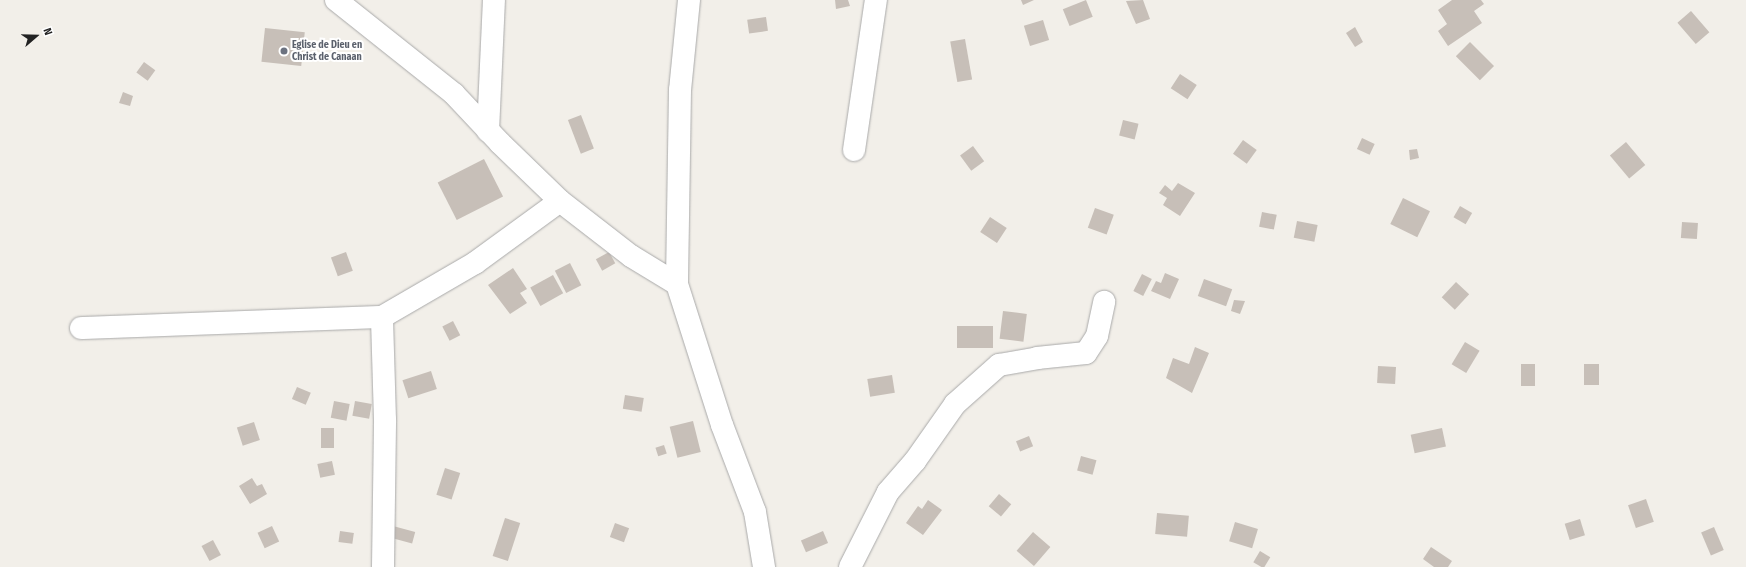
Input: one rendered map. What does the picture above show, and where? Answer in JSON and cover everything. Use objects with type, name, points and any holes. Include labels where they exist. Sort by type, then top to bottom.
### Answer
[{"type":"street","points":[[336,0],[454,94],[488,132],[560,200],[631,256],[677,284]]},
{"type":"street","points":[[488,132],[494,0]]},
{"type":"street","points":[[689,0],[680,90],[677,284],[722,425],[755,512],[764,567]]},
{"type":"street","points":[[854,150],[876,0]]},
{"type":"street","points":[[81,328],[382,316],[475,263],[560,200]]},
{"type":"street","points":[[850,567],[888,492],[915,461],[955,404],[999,365],[1037,358],[1086,353],[1097,336],[1104,302]]},
{"type":"street","points":[[382,316],[385,420],[383,567]]},
{"type":"building","points":[[835,0],[848,0],[850,6],[836,9]]},
{"type":"building","points":[[1021,0],[1034,0],[1023,5]]},
{"type":"building","points":[[1086,0],[1093,17],[1070,26],[1063,9]]},
{"type":"building","points":[[1143,0],[1150,19],[1136,24],[1126,1]]},
{"type":"building","points":[[1452,0],[1481,0],[1484,4],[1474,11],[1482,23],[1448,46],[1438,31],[1447,24],[1438,10]]},
{"type":"building","points":[[1691,11],[1709,32],[1696,44],[1677,23]]},
{"type":"building","points":[[766,17],[768,31],[749,34],[747,20]]},
{"type":"building","points":[[1043,20],[1049,40],[1030,46],[1024,26]]},
{"type":"building","points":[[1355,27],[1363,42],[1355,47],[1346,33]]},
{"type":"building","points":[[265,28],[305,32],[301,66],[261,62]]},
{"type":"building","points":[[965,39],[972,79],[957,82],[950,42]]},
{"type":"building","points":[[1470,42],[1494,66],[1480,80],[1456,56]]},
{"type":"building","points":[[144,62],[155,70],[148,81],[136,73]]},
{"type":"building","points":[[1180,74],[1197,85],[1188,99],[1171,88]]},
{"type":"building","points":[[123,92],[133,96],[130,106],[119,103]]},
{"type":"building","points":[[581,115],[594,149],[581,154],[568,120]]},
{"type":"building","points":[[1123,120],[1139,124],[1135,139],[1119,136]]},
{"type":"building","points":[[1362,138],[1375,144],[1370,155],[1357,149]]},
{"type":"building","points":[[1243,140],[1257,150],[1247,164],[1233,154]]},
{"type":"building","points":[[1626,142],[1645,165],[1629,178],[1610,155]]},
{"type":"building","points":[[973,146],[984,161],[971,171],[960,155]]},
{"type":"building","points":[[1417,149],[1419,158],[1410,160],[1409,150]]},
{"type":"building","points":[[484,159],[503,196],[457,220],[438,183]]},
{"type":"building","points":[[1178,183],[1195,193],[1180,216],[1163,205],[1167,198],[1159,193],[1165,185],[1172,191]]},
{"type":"building","points":[[1403,198],[1430,211],[1417,237],[1390,224]]},
{"type":"building","points":[[1460,206],[1472,213],[1466,224],[1454,217]]},
{"type":"building","points":[[1095,208],[1114,215],[1107,235],[1088,228]]},
{"type":"building","points":[[1262,212],[1277,215],[1274,230],[1259,227]]},
{"type":"building","points":[[990,217],[1007,228],[997,243],[980,232]]},
{"type":"building","points":[[1297,221],[1318,225],[1314,242],[1294,238]]},
{"type":"building","points":[[1682,222],[1698,223],[1697,239],[1681,238]]},
{"type":"building","points":[[346,252],[353,271],[338,276],[331,257]]},
{"type":"building","points":[[609,252],[615,263],[602,271],[596,259]]},
{"type":"building","points":[[570,263],[581,285],[566,293],[555,271]]},
{"type":"building","points":[[513,268],[527,289],[520,293],[527,303],[510,314],[488,285]]},
{"type":"building","points":[[1165,273],[1179,279],[1170,299],[1151,291],[1156,281],[1161,283]]},
{"type":"building","points":[[1142,274],[1152,279],[1143,296],[1133,291]]},
{"type":"building","points":[[553,275],[563,293],[540,306],[530,288]]},
{"type":"building","points":[[1204,279],[1232,289],[1226,306],[1198,296]]},
{"type":"building","points":[[1456,282],[1469,294],[1455,310],[1442,297]]},
{"type":"building","points":[[1234,300],[1245,301],[1240,314],[1231,311]]},
{"type":"building","points":[[1003,311],[1027,314],[1023,342],[1000,339]]},
{"type":"building","points":[[453,321],[460,335],[450,341],[442,326]]},
{"type":"building","points":[[957,326],[993,326],[993,348],[957,348]]},
{"type":"building","points":[[1465,342],[1480,351],[1466,373],[1452,364]]},
{"type":"building","points":[[1195,347],[1209,353],[1192,393],[1166,378],[1173,358],[1189,364]]},
{"type":"building","points":[[1521,364],[1535,364],[1535,386],[1521,386]]},
{"type":"building","points":[[1584,364],[1599,364],[1599,385],[1584,385]]},
{"type":"building","points":[[1378,366],[1396,367],[1395,384],[1377,383]]},
{"type":"building","points":[[431,371],[437,389],[408,398],[402,380]]},
{"type":"building","points":[[892,375],[895,393],[870,397],[867,379]]},
{"type":"building","points":[[297,387],[311,393],[306,405],[292,399]]},
{"type":"building","points":[[625,395],[644,398],[642,412],[623,409]]},
{"type":"building","points":[[334,401],[350,404],[346,421],[331,418]]},
{"type":"building","points":[[355,401],[372,404],[369,419],[352,416]]},
{"type":"building","points":[[693,421],[701,452],[677,458],[670,427]]},
{"type":"building","points":[[254,422],[260,440],[243,446],[237,428]]},
{"type":"building","points":[[321,428],[334,428],[334,448],[321,448]]},
{"type":"building","points":[[1442,428],[1446,447],[1415,453],[1411,435]]},
{"type":"building","points":[[1029,436],[1033,446],[1020,451],[1016,441]]},
{"type":"building","points":[[664,445],[667,454],[658,456],[655,448]]},
{"type":"building","points":[[1081,456],[1096,460],[1093,475],[1077,470]]},
{"type":"building","points":[[332,461],[335,475],[320,478],[317,464]]},
{"type":"building","points":[[445,468],[460,473],[452,500],[436,495]]},
{"type":"building","points":[[252,478],[257,486],[262,484],[267,494],[250,504],[239,486]]},
{"type":"building","points":[[999,494],[1011,504],[1001,517],[989,506]]},
{"type":"building","points":[[1646,499],[1654,522],[1636,528],[1628,505]]},
{"type":"building","points":[[928,500],[942,510],[923,535],[906,523],[918,506],[922,509]]},
{"type":"building","points":[[1157,513],[1189,516],[1187,537],[1155,534]]},
{"type":"building","points":[[505,518],[520,523],[508,561],[493,556]]},
{"type":"building","points":[[1580,519],[1585,535],[1570,540],[1565,524]]},
{"type":"building","points":[[1235,522],[1258,529],[1252,548],[1229,541]]},
{"type":"building","points":[[615,523],[629,528],[624,542],[610,537]]},
{"type":"building","points":[[272,526],[279,541],[265,548],[257,533]]},
{"type":"building","points":[[393,526],[415,532],[412,544],[390,538]]},
{"type":"building","points":[[1714,527],[1724,550],[1711,555],[1701,532]]},
{"type":"building","points":[[340,531],[354,533],[352,544],[338,542]]},
{"type":"building","points":[[823,531],[828,543],[806,552],[801,540]]},
{"type":"building","points":[[1033,532],[1050,547],[1034,566],[1017,551]]},
{"type":"building","points":[[213,540],[221,555],[210,561],[202,546]]},
{"type":"building","points":[[1431,547],[1452,561],[1448,567],[1434,567],[1423,559]]},
{"type":"building","points":[[1260,551],[1270,557],[1264,567],[1261,567],[1253,562]]},
{"type":"place","name":"Eglise de Dieu en Christ de Canaan","points":[[284,51]]}]
